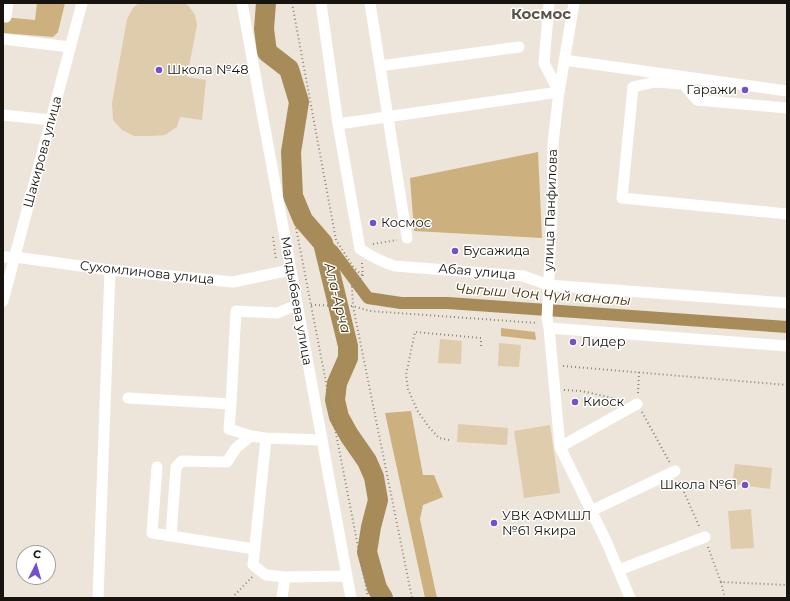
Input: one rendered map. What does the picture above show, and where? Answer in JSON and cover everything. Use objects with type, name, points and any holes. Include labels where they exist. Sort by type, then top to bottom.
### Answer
[{"type":"street","points":[[6,18],[8,3]]},
{"type":"street","name":"Шакирова улица","points":[[3,301],[6,277],[15,257],[82,3]]},
{"type":"street","name":"Малдыбаева улица","points":[[242,3],[351,598]]},
{"type":"street","points":[[321,3],[338,124],[363,251]]},
{"type":"street","points":[[370,3],[407,238]]},
{"type":"street","points":[[338,124],[559,92],[544,63],[549,3]]},
{"type":"street","name":"улица Панфилова","points":[[548,323],[553,143],[559,92],[574,3]]},
{"type":"street","points":[[3,39],[70,47]]},
{"type":"street","points":[[380,66],[519,47]]},
{"type":"street","points":[[564,60],[787,91]]},
{"type":"street","points":[[787,108],[697,100],[683,84],[656,82],[633,87],[622,198],[787,214]]},
{"type":"street","points":[[3,115],[51,120]]},
{"type":"street","name":"Абая улица","points":[[363,251],[373,258],[395,266],[523,276],[548,285],[787,303]]},
{"type":"street","name":"Сухомлинова улица","points":[[3,257],[15,257],[110,270],[233,282],[290,270]]},
{"type":"street","points":[[98,598],[110,270]]},
{"type":"street","points":[[297,305],[276,313],[236,311],[229,429],[251,436],[266,438],[321,440]]},
{"type":"street","points":[[630,598],[619,570],[560,447],[548,323],[787,346]]},
{"type":"street","points":[[128,398],[231,404]]},
{"type":"street","points":[[560,447],[637,404]]},
{"type":"street","points":[[171,536],[176,467],[182,461],[227,462],[236,448],[251,436]]},
{"type":"street","points":[[266,438],[253,565],[266,575],[285,577],[347,576]]},
{"type":"street","points":[[157,467],[152,533],[254,549]]},
{"type":"street","points":[[591,511],[675,471]]},
{"type":"street","points":[[619,570],[705,537]]},
{"type":"street","points":[[282,598],[285,577]]},
{"type":"path","points":[[292,3],[336,240],[354,268],[363,276]]},
{"type":"path","points":[[295,227],[368,598]]},
{"type":"path","points":[[407,238],[363,251],[363,276],[352,287],[353,306],[412,598]]},
{"type":"path","points":[[311,305],[353,306],[370,311],[540,324],[548,323]]},
{"type":"path","points":[[449,440],[439,438],[428,426],[417,410],[408,389],[406,375],[415,332],[481,338],[481,349]]},
{"type":"path","points":[[552,365],[787,384]]},
{"type":"path","points":[[639,372],[637,404],[675,471],[705,537],[725,598]]},
{"type":"path","points":[[555,389],[582,391],[637,404]]},
{"type":"path","points":[[232,598],[259,570]]},
{"type":"path","points":[[721,582],[787,585]]},
{"type":"shaded area","points":[[37,3],[65,3],[58,32],[53,37],[3,33],[3,17],[35,20]]},
{"type":"shaded area","points":[[139,3],[182,3],[188,5],[195,15],[197,25],[187,77],[206,80],[202,120],[180,117],[177,127],[165,135],[134,136],[122,130],[113,120],[112,103],[127,19],[133,8]]},
{"type":"shaded area","points":[[538,152],[542,238],[414,231],[410,178]]},
{"type":"shaded area","points":[[501,328],[535,332],[536,340],[501,336]]},
{"type":"shaded area","points":[[440,339],[462,341],[461,364],[438,363]]},
{"type":"shaded area","points":[[499,343],[521,345],[519,367],[498,366]]},
{"type":"shaded area","points":[[411,411],[423,475],[434,475],[443,497],[423,505],[420,519],[437,598],[425,598],[385,413]]},
{"type":"shaded area","points":[[458,424],[508,428],[507,445],[457,442]]},
{"type":"shaded area","points":[[550,425],[560,493],[524,498],[514,431]]},
{"type":"shaded area","points":[[735,464],[772,468],[770,489],[732,484]]},
{"type":"shaded area","points":[[751,509],[754,548],[731,549],[728,511]]},
{"type":"waterway","name":"Ала-Арча","points":[[266,3],[264,29],[267,52],[289,69],[299,102],[291,152],[293,196],[303,220],[323,243],[348,346],[348,358],[337,383],[335,400],[339,417],[349,435],[367,461],[374,477],[378,500],[371,527],[367,552],[377,588],[383,598]]},
{"type":"waterway","name":"Чыгыш Чоң Чүй каналы","points":[[323,243],[333,251],[368,298],[401,303],[448,303],[787,327]]},
{"type":"place","name":"Школа №48","points":[[159,70]]},
{"type":"place","name":"Гаражи","points":[[745,90]]},
{"type":"place","name":"Космос","points":[[373,223]]},
{"type":"place","name":"Бусажида","points":[[455,251]]},
{"type":"place","name":"Лидер","points":[[573,342]]},
{"type":"place","name":"Киоск","points":[[575,402]]},
{"type":"place","name":"Школа №61","points":[[745,485]]},
{"type":"place","name":"УВК АФМШЛ №61 Якира","points":[[494,523]]},
{"type":"district","name":"Космос","points":[[541,15]]}]
